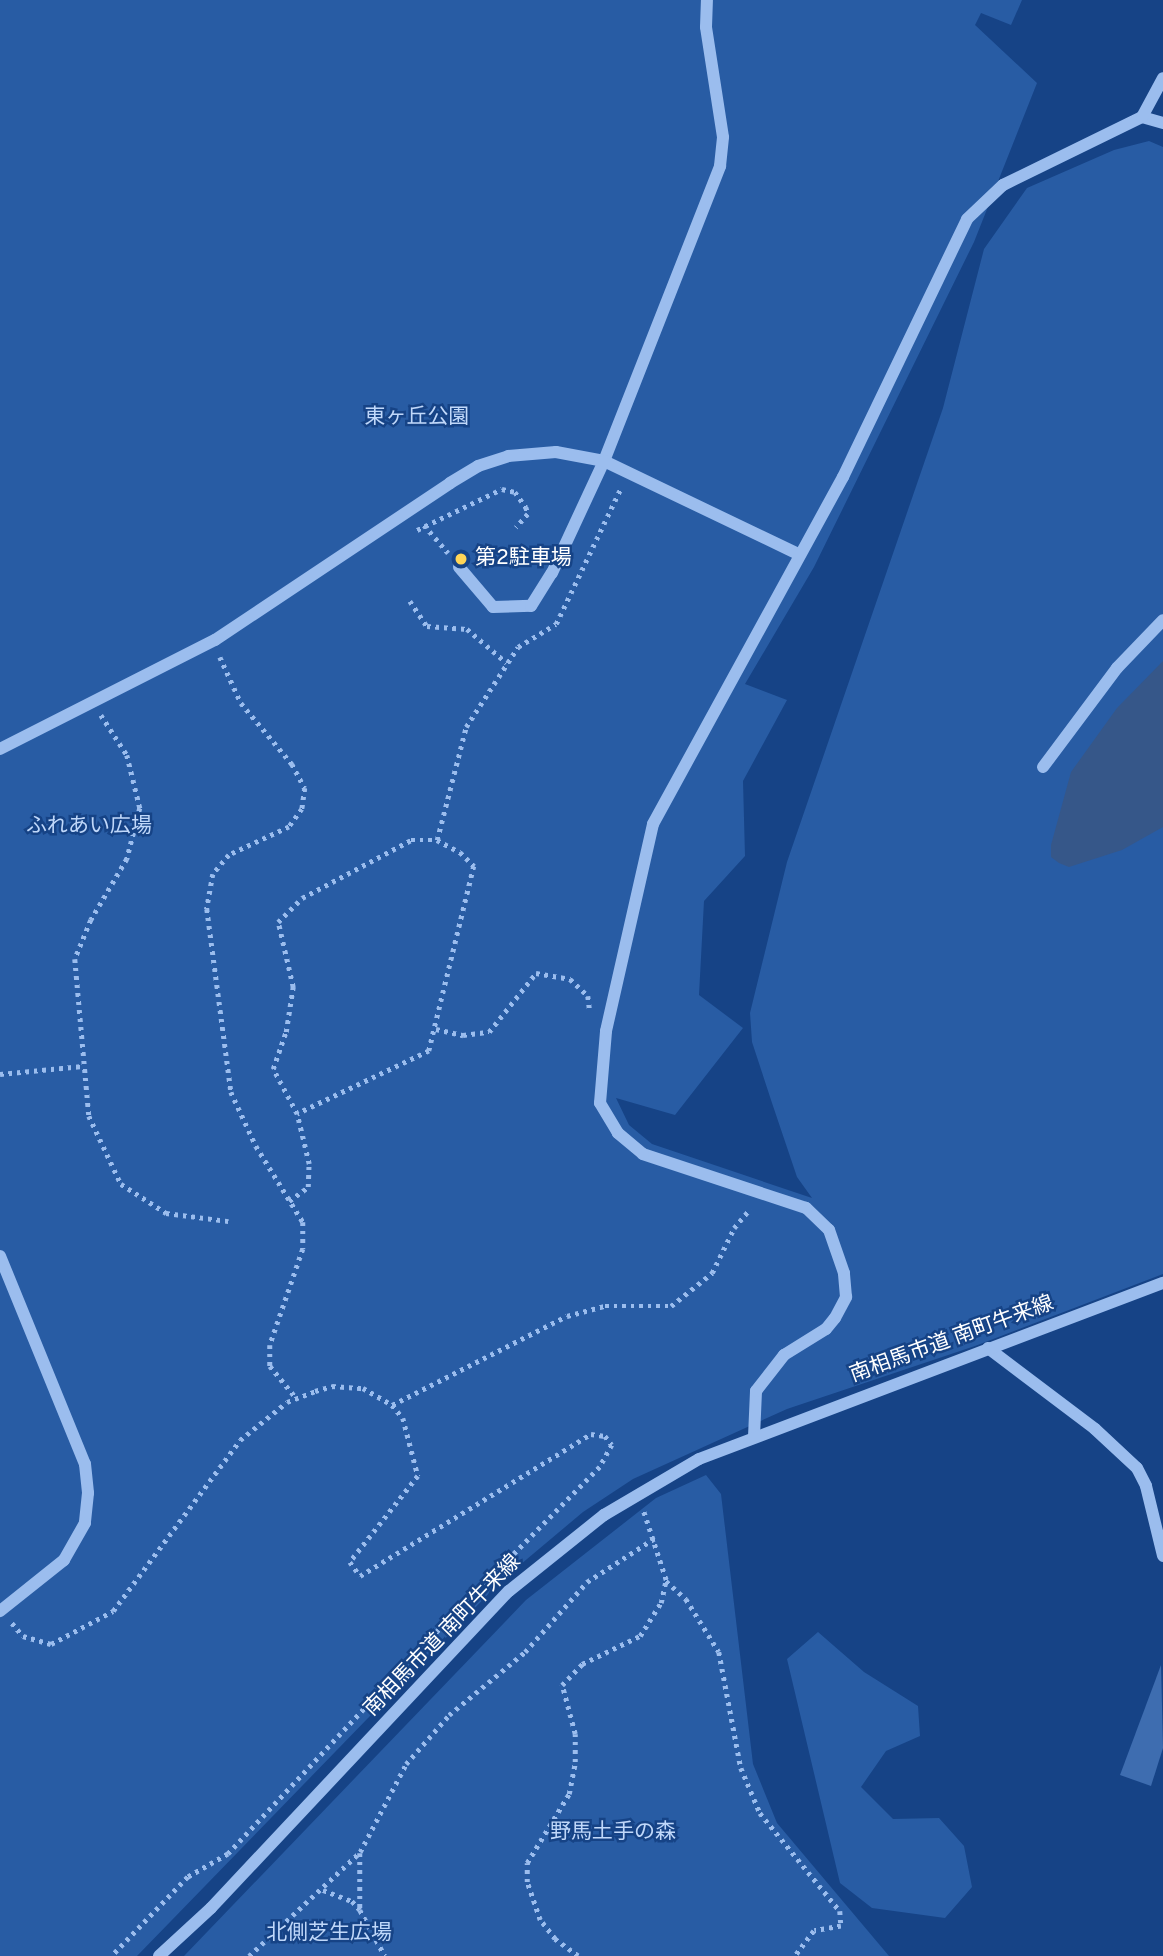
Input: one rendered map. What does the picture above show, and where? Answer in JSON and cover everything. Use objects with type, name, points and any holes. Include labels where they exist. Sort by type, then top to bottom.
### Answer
[{"type":"street","points":[[459,567],[493,607],[531,606],[552,572],[604,461],[720,166],[723,138],[706,27],[707,0]]},
{"type":"street","points":[[754,1437],[756,1391],[768,1371],[785,1355],[826,1329],[846,1297],[840,1250],[829,1230],[806,1208],[758,1189],[643,1154],[618,1133],[600,1103],[608,1024],[653,824],[800,555],[967,219],[1003,185],[1142,117],[1163,78]]},
{"type":"street","points":[[1142,117],[1163,123]]},
{"type":"street","points":[[0,749],[92,699],[215,640],[478,466],[532,453],[581,454],[630,472],[800,555]]},
{"type":"street","points":[[1043,767],[1117,668],[1163,620]]},
{"type":"street","points":[[0,1256],[85,1464],[88,1493],[85,1522],[71,1551],[1,1610]]},
{"type":"street","name":"南相馬市道 南町牛来線","points":[[159,1956],[211,1908],[509,1591],[593,1523],[699,1459],[1163,1283]]},
{"type":"street","points":[[988,1348],[1095,1429],[1137,1468],[1146,1486],[1163,1556]]},
{"type":"path","points":[[437,840],[466,727],[518,646],[556,624],[630,472]]},
{"type":"path","points":[[406,536],[502,489],[515,492],[526,507],[528,514],[516,528]]},
{"type":"path","points":[[410,601],[427,626],[467,629],[507,663]]},
{"type":"path","points":[[215,640],[241,703],[292,764],[305,788],[302,809],[289,827],[229,855],[213,874],[207,909],[231,1092],[256,1146],[303,1222],[303,1249],[270,1345],[270,1366],[297,1399]]},
{"type":"path","points":[[92,699],[127,755],[140,808],[127,859],[91,920],[75,959],[89,1116],[121,1184],[166,1213],[228,1221]]},
{"type":"path","points":[[289,1200],[308,1187],[309,1164],[297,1114],[273,1069],[286,1032],[293,987],[278,922],[302,898],[411,840],[437,840],[460,852],[474,866],[429,1051],[297,1114]]},
{"type":"path","points":[[436,1029],[463,1035],[489,1032],[536,972],[570,979],[588,996],[591,1015],[608,1024]]},
{"type":"path","points":[[0,1074],[83,1066]]},
{"type":"path","points":[[392,1405],[567,1316],[605,1306],[671,1306],[712,1273],[758,1189]]},
{"type":"path","points":[[1,1610],[23,1636],[51,1644],[113,1611],[240,1440],[297,1399],[348,1386],[363,1388],[392,1405],[404,1418],[418,1476],[349,1562],[360,1576],[592,1434],[605,1436],[612,1450],[600,1467],[428,1641],[228,1854],[188,1877],[112,1956]]},
{"type":"path","points":[[635,1496],[655,1538],[666,1580],[686,1599],[719,1652],[741,1768],[760,1813],[840,1911],[841,1926],[814,1931],[795,1956]]},
{"type":"path","points":[[249,1956],[323,1890],[360,1852],[406,1764],[441,1724],[525,1652],[587,1582],[655,1538]]},
{"type":"path","points":[[578,1956],[546,1929],[527,1882],[527,1863],[569,1794],[575,1762],[575,1734],[562,1685],[582,1664],[628,1643],[651,1626],[666,1580]]},
{"type":"path","points":[[360,1852],[360,1910]]},
{"type":"path","points":[[323,1890],[352,1901],[360,1910],[385,1956]]},
{"type":"green space","name":"東ヶ丘公園","points":[[0,0],[1022,0],[1011,25],[981,13],[975,25],[1037,83],[974,242],[814,567],[745,684],[787,700],[743,781],[745,856],[704,901],[699,995],[743,1028],[675,1115],[616,1098],[629,1125],[652,1144],[812,1198],[797,1177],[772,1103],[752,1042],[750,1013],[787,862],[943,408],[984,249],[1027,188],[1114,150],[1149,141],[1163,147],[1163,1274],[975,1346],[787,1409],[633,1479],[583,1512],[502,1580],[137,1956],[0,1956]]},
{"type":"green space","points":[[706,1475],[721,1494],[753,1764],[777,1823],[889,1956],[184,1956],[526,1600],[656,1498]]},
{"type":"green space","points":[[818,1632],[864,1672],[918,1706],[920,1736],[886,1751],[861,1787],[893,1819],[939,1818],[964,1846],[972,1887],[945,1918],[872,1908],[840,1883],[787,1659]]},
{"type":"shaded area","points":[[1163,661],[1163,827],[1122,850],[1069,867],[1059,863],[1051,857],[1051,845],[1071,772],[1117,708]]},
{"type":"building","points":[[1161,1665],[1163,1748],[1151,1786],[1120,1775]]},
{"type":"place","name":"第2駐車場","points":[[461,559]]},
{"type":"park label","name":"ふれあい広場","points":[[89,827]]},
{"type":"park label","name":"野馬土手の森","points":[[613,1833]]},
{"type":"park label","name":"北側芝生広場","points":[[329,1934]]}]
